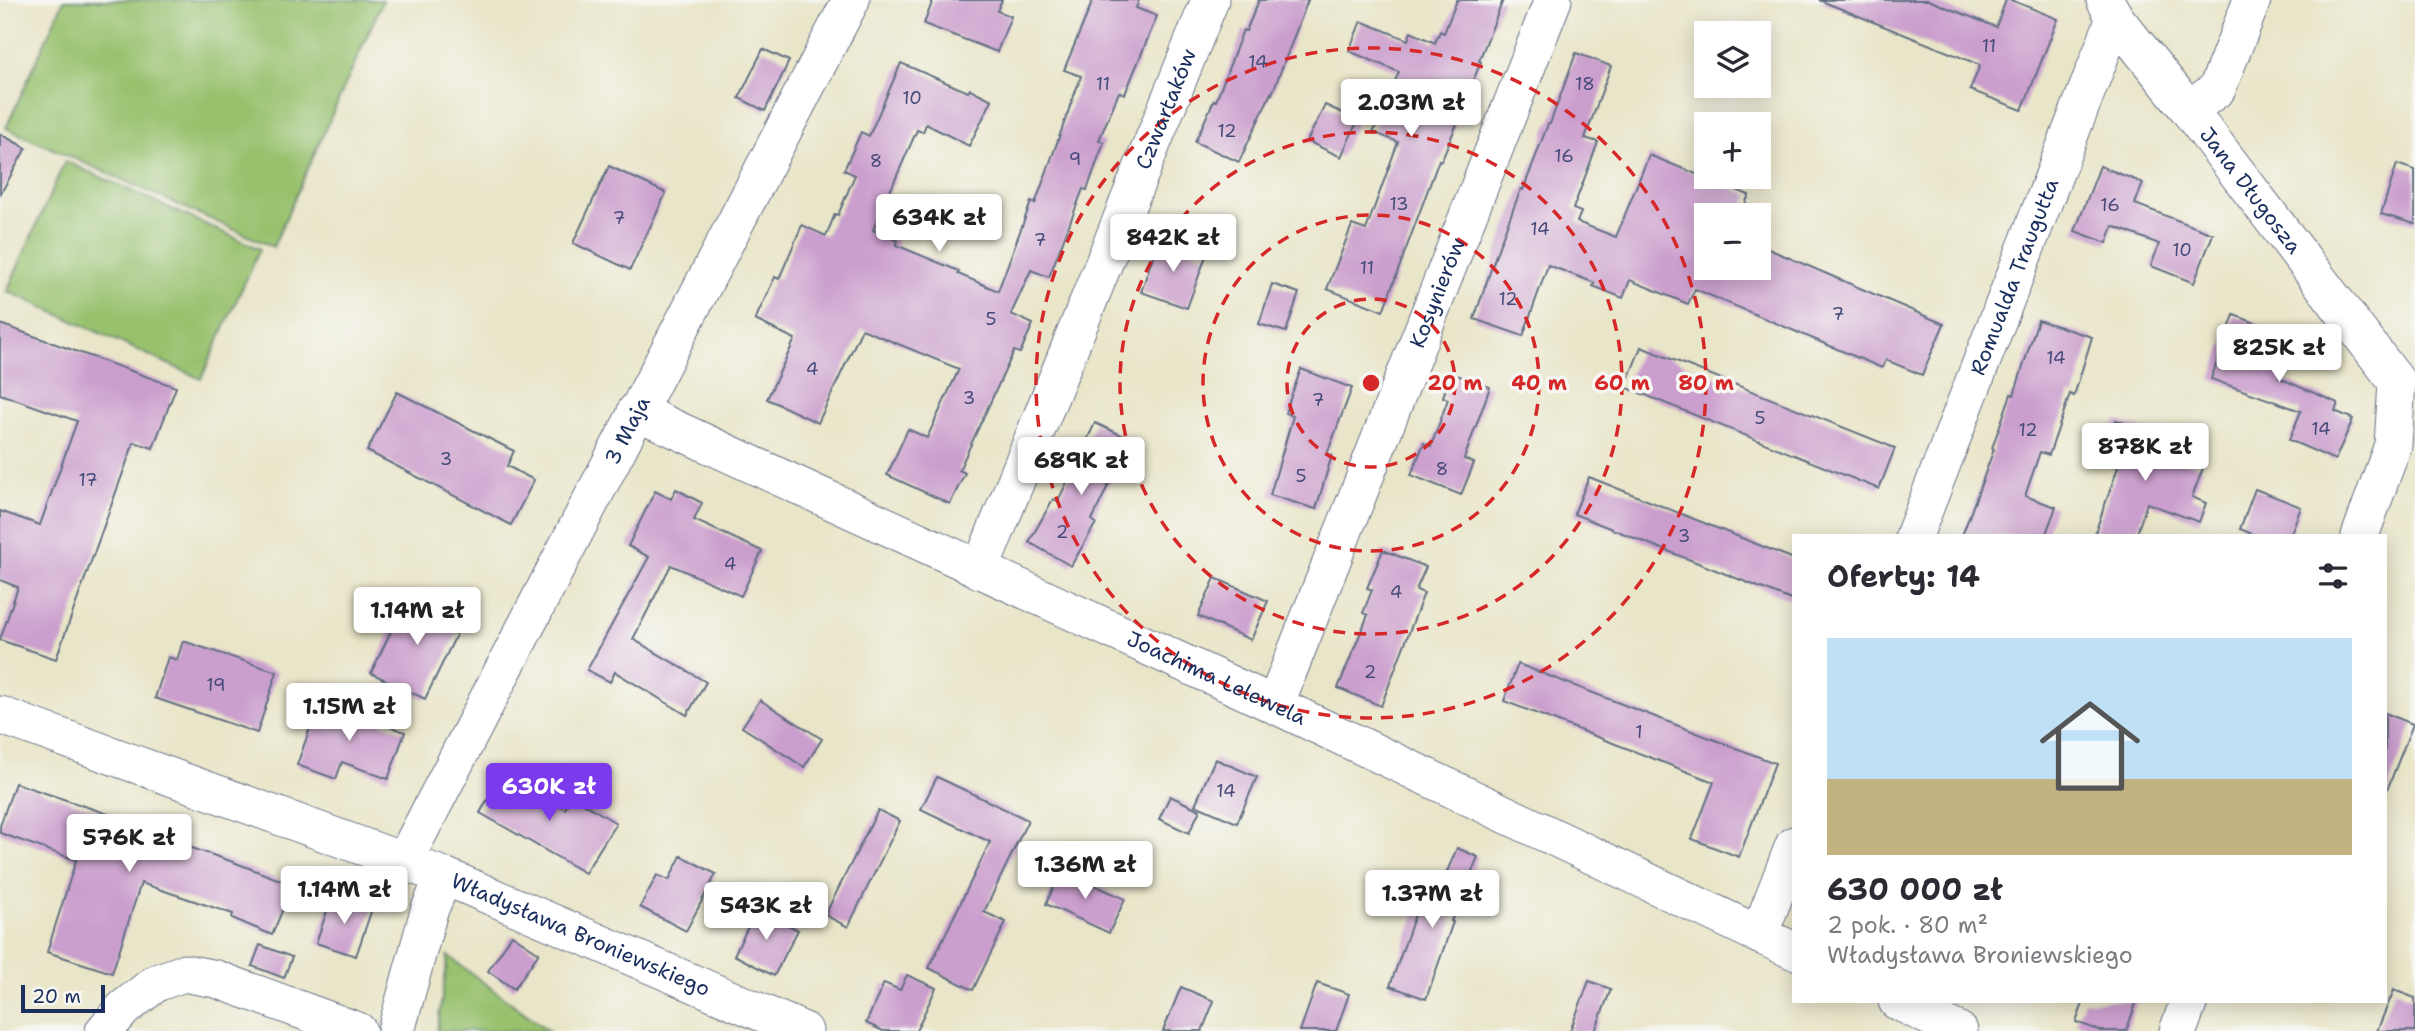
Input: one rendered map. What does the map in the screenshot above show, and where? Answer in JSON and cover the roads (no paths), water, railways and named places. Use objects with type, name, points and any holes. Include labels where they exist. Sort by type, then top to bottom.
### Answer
[{"type":"street","name":"3 Maja","points":[[404,861],[851,0]]},
{"type":"street","name":"Czwartaków","points":[[981,570],[1210,0]]},
{"type":"street","name":"Kosynierów","points":[[1275,705],[1553,0]]},
{"type":"street","points":[[2189,110],[2217,89],[2252,0]]},
{"type":"street","name":"Jana Długosza","points":[[2110,9],[2397,382],[2393,445],[2361,534]]},
{"type":"street","name":"Romualda Traugutta","points":[[1915,534],[2110,9]]},
{"type":"street","name":"Joachima Lelewela","points":[[636,411],[1275,705],[1792,950]]},
{"type":"street","name":"Władysława Broniewskiego","points":[[0,715],[444,876],[804,1031]]},
{"type":"street","points":[[1759,934],[1792,850]]},
{"type":"street","points":[[397,1031],[429,911],[444,876]]},
{"type":"street","points":[[104,1031],[123,1009],[156,983],[184,973],[216,979],[358,1031]]},
{"type":"street","points":[[1901,1003],[1959,1031]]},
{"type":"street","points":[[2178,1031],[2188,1003]]}]
